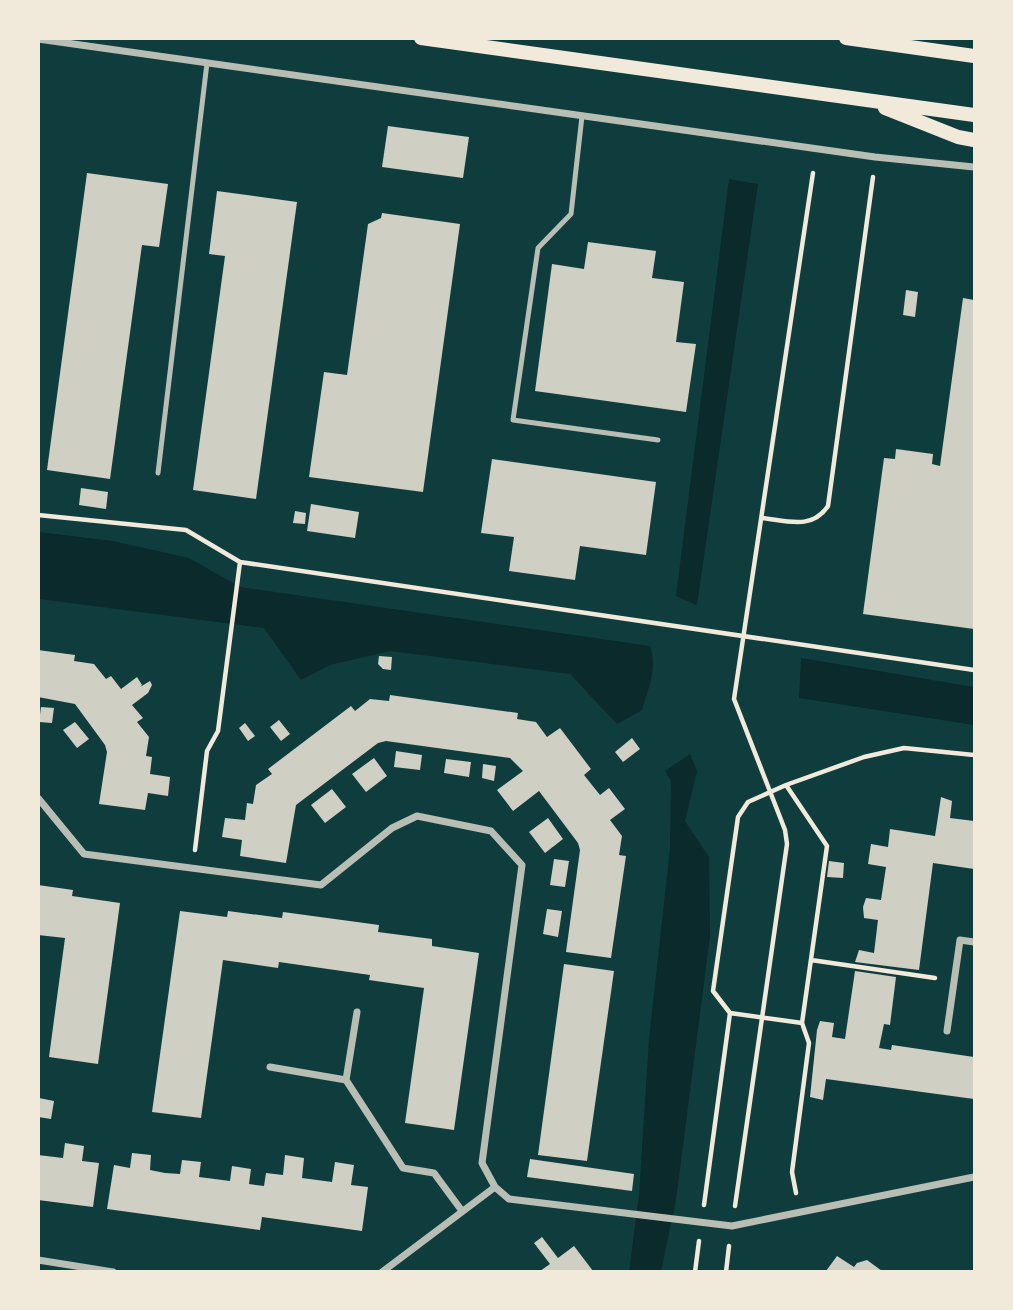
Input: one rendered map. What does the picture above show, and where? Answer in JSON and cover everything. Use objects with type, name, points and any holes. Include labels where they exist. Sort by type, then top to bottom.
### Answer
[{"type":"main road","points":[[421,38],[975,115]]},
{"type":"main road","points":[[846,38],[975,56]]},
{"type":"main road","points":[[864,100],[975,140]]},
{"type":"street","points":[[38,39],[876,157],[975,167]]},
{"type":"street","points":[[38,798],[84,854],[321,885],[392,828],[417,816],[491,831],[522,865],[482,1163],[495,1187],[509,1199],[628,1216],[732,1226],[975,1177]]},
{"type":"street","points":[[947,1031],[960,940],[975,942]]},
{"type":"street","points":[[357,1012],[346,1080],[403,1168],[434,1173],[462,1211]]},
{"type":"street","points":[[270,1067],[346,1080]]},
{"type":"street","points":[[382,1272],[495,1187]]},
{"type":"street","points":[[38,1260],[113,1272]]},
{"type":"lane","points":[[158,473],[207,63]]},
{"type":"lane","points":[[582,116],[571,214],[538,248],[513,420],[658,440]]},
{"type":"path","points":[[762,518],[806,523],[820,518],[828,506],[876,157]]},
{"type":"path","points":[[732,1226],[786,844],[770,791],[734,699],[813,173]]},
{"type":"path","points":[[38,515],[186,530],[240,562],[975,670]]},
{"type":"path","points":[[192,869],[207,751],[218,732],[240,562]]},
{"type":"path","points":[[802,1023],[730,1013],[713,992],[738,817],[748,802],[770,791],[864,757],[904,748],[975,755]]},
{"type":"path","points":[[786,785],[827,846],[802,1023],[809,1043],[792,1172],[800,1214]]},
{"type":"path","points":[[811,960],[953,980]]},
{"type":"path","points":[[695,1272],[730,1013]]},
{"type":"water","points":[[729,179],[758,184],[697,605],[676,596]]},
{"type":"water","points":[[39,532],[113,541],[189,558],[240,587],[650,646],[653,662],[651,678],[642,710],[617,724],[570,674],[390,651],[330,665],[301,680],[264,628],[39,599]]},
{"type":"water","points":[[801,658],[974,687],[974,725],[799,698]]},
{"type":"water","points":[[690,754],[697,771],[685,821],[709,857],[710,936],[676,1200],[661,1271],[629,1272],[639,1195],[649,1039],[670,848],[671,781],[665,771]]},
{"type":"building","points":[[388,126],[469,137],[463,178],[382,167]]},
{"type":"building","points":[[87,173],[168,184],[159,247],[142,245],[110,479],[47,470]]},
{"type":"building","points":[[217,191],[297,202],[256,499],[193,490],[225,256],[209,254]]},
{"type":"building","points":[[382,213],[460,224],[423,492],[309,477],[324,372],[347,375],[368,224],[381,218]]},
{"type":"building","points":[[588,242],[656,251],[652,278],[684,282],[676,342],[696,344],[686,412],[535,391],[552,264],[584,269]]},
{"type":"building","points":[[906,290],[918,292],[915,317],[903,315]]},
{"type":"building","points":[[963,298],[974,300],[974,629],[863,614],[884,458],[895,459],[896,449],[933,454],[932,464],[940,466]]},
{"type":"building","points":[[492,459],[656,482],[646,555],[580,546],[575,580],[509,571],[514,537],[481,533]]},
{"type":"building","points":[[81,488],[108,492],[106,509],[79,505]]},
{"type":"building","points":[[311,504],[359,512],[355,538],[307,531]]},
{"type":"building","points":[[295,511],[306,513],[305,524],[293,523]]},
{"type":"building","points":[[38,650],[75,655],[74,661],[94,664],[106,679],[111,676],[121,689],[137,677],[142,685],[140,687],[150,681],[152,685],[148,693],[132,705],[143,718],[137,722],[149,737],[146,756],[152,757],[150,774],[170,777],[168,796],[148,793],[145,810],[99,804],[107,752],[105,745],[75,704],[38,697]]},
{"type":"building","points":[[379,656],[392,657],[391,670],[383,669],[378,664]]},
{"type":"building","points":[[390,695],[518,713],[517,719],[536,722],[547,737],[560,728],[591,769],[584,775],[600,795],[609,788],[625,809],[610,820],[622,836],[619,855],[626,856],[611,958],[566,952],[580,850],[578,843],[539,791],[513,811],[497,790],[523,771],[510,758],[386,741],[378,743],[296,805],[286,863],[240,856],[242,840],[222,837],[225,818],[245,820],[247,803],[253,804],[256,785],[272,774],[268,769],[351,706],[355,711],[370,699],[389,701]]},
{"type":"building","points":[[41,707],[54,708],[52,723],[39,722]]},
{"type":"building","points":[[279,720],[290,734],[281,741],[270,727]]},
{"type":"building","points":[[75,722],[89,739],[77,748],[63,730]]},
{"type":"building","points":[[245,723],[255,736],[248,741],[239,728]]},
{"type":"building","points":[[632,738],[640,749],[623,762],[615,752]]},
{"type":"building","points":[[396,751],[422,755],[420,770],[394,767]]},
{"type":"building","points":[[374,758],[387,776],[366,792],[352,774]]},
{"type":"building","points":[[446,759],[471,762],[469,777],[444,773]]},
{"type":"building","points":[[483,764],[496,766],[494,781],[482,778]]},
{"type":"building","points":[[332,789],[346,807],[325,823],[311,805]]},
{"type":"building","points":[[941,797],[952,801],[950,818],[974,821],[974,869],[933,863],[919,970],[855,962],[859,950],[874,953],[878,920],[864,918],[863,907],[866,898],[881,900],[886,867],[868,864],[871,844],[888,847],[890,829],[935,836]]},
{"type":"building","points":[[548,818],[563,839],[545,853],[529,832]]},
{"type":"building","points":[[554,859],[569,861],[565,887],[550,885]]},
{"type":"building","points":[[829,861],[844,863],[843,878],[827,877]]},
{"type":"building","points":[[38,885],[73,890],[72,896],[120,903],[98,1064],[49,1057],[65,938],[38,935]]},
{"type":"building","points":[[547,909],[562,911],[558,937],[543,934]]},
{"type":"building","points":[[180,911],[227,917],[228,911],[282,918],[283,912],[379,925],[378,932],[432,939],[432,946],[479,953],[454,1130],[405,1123],[424,988],[369,980],[370,975],[279,962],[278,968],[223,960],[201,1118],[152,1112]]},
{"type":"building","points":[[564,964],[614,971],[587,1161],[538,1155]]},
{"type":"building","points":[[855,971],[896,977],[890,1025],[884,1024],[879,1048],[891,1050],[892,1045],[974,1057],[974,1099],[826,1079],[823,1100],[810,1097],[820,1021],[834,1023],[832,1037],[845,1039]]},
{"type":"building","points":[[39,1098],[54,1101],[51,1119],[38,1117]]},
{"type":"building","points":[[65,1143],[84,1146],[82,1161],[99,1163],[93,1207],[38,1200],[38,1155],[63,1158]]},
{"type":"building","points":[[132,1153],[151,1155],[150,1170],[165,1173],[180,1174],[182,1160],[201,1162],[199,1177],[230,1181],[232,1166],[251,1169],[249,1184],[264,1186],[266,1173],[283,1175],[285,1155],[304,1158],[302,1178],[332,1182],[335,1162],[354,1165],[351,1185],[368,1187],[362,1231],[262,1217],[260,1230],[107,1209],[114,1165],[130,1168]]},
{"type":"building","points":[[530,1159],[634,1174],[632,1191],[527,1177]]},
{"type":"building","points":[[542,1237],[558,1258],[574,1246],[593,1271],[540,1271],[550,1264],[534,1243]]},
{"type":"building","points":[[837,1256],[854,1267],[867,1260],[882,1271],[826,1271]]}]
